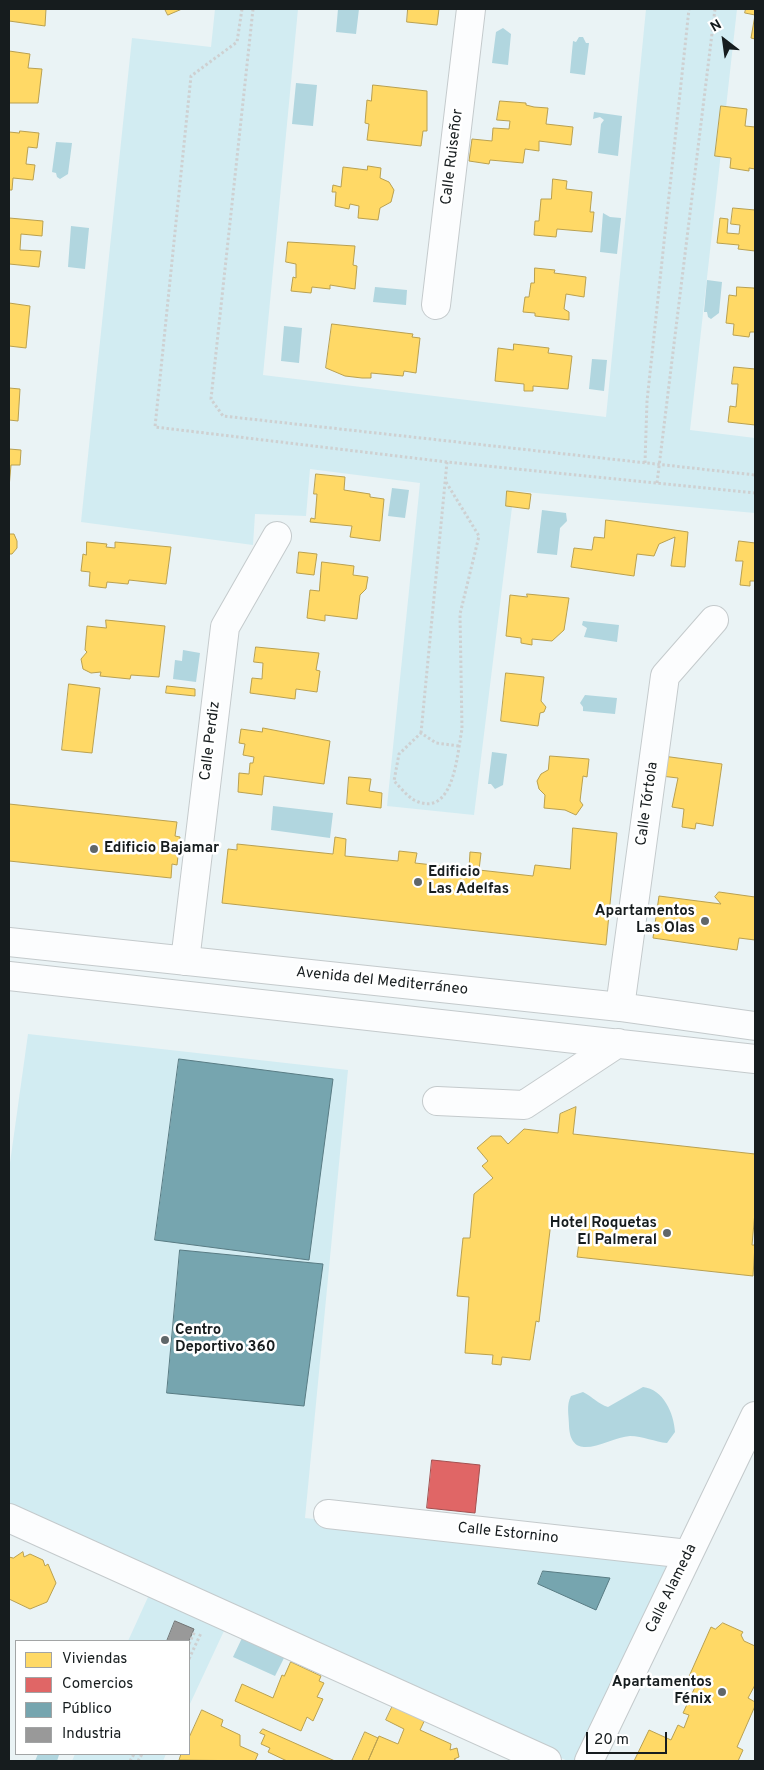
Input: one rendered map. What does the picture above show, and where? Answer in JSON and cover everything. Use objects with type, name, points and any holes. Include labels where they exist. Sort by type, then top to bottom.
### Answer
[{"type":"street","name":"Calle Ruiseñor","points":[[436,305],[471,9]]},
{"type":"street","name":"Calle Perdiz","points":[[185,961],[225,627],[277,536]]},
{"type":"street","name":"Calle Tórtola","points":[[620,1007],[665,676],[714,620]]},
{"type":"street","name":"Avenida del Mediterráneo","points":[[9,942],[620,1007],[755,1026]]},
{"type":"street","points":[[9,976],[755,1059]]},
{"type":"street","points":[[436,1101],[524,1105],[618,1043]]},
{"type":"street","name":"Calle Alameda","points":[[589,1761],[755,1416]]},
{"type":"street","name":"Calle Estornino","points":[[328,1514],[688,1554]]},
{"type":"street","points":[[9,1518],[547,1761]]},
{"type":"path","points":[[242,9],[238,42],[191,76],[155,427],[448,462],[755,493]]},
{"type":"path","points":[[253,9],[211,399],[223,416],[755,475]]},
{"type":"path","points":[[645,463],[647,401],[690,9]]},
{"type":"path","points":[[657,483],[715,9]]},
{"type":"path","points":[[446,482],[480,536],[460,614],[462,729],[459,746],[451,785],[440,801],[428,805],[413,800],[394,781],[399,754],[421,733],[446,482],[448,462]]},
{"type":"path","points":[[421,733],[436,743],[459,746]]},
{"type":"shaded area","points":[[215,9],[298,9],[263,375],[606,417],[646,9],[737,9],[690,430],[755,438],[755,513],[514,491],[474,815],[387,806],[420,483],[310,469],[306,516],[255,514],[253,545],[81,522],[132,38],[211,47]]},
{"type":"shaded area","points":[[338,9],[359,9],[356,34],[336,32]]},
{"type":"shaded area","points":[[503,28],[511,34],[508,65],[492,63],[496,32]]},
{"type":"shaded area","points":[[579,37],[583,37],[586,43],[589,43],[585,75],[570,73],[573,41],[576,42]]},
{"type":"shaded area","points":[[296,83],[317,85],[313,126],[292,124]]},
{"type":"shaded area","points":[[594,112],[622,116],[618,156],[598,153],[601,124],[604,120],[600,117],[593,119]]},
{"type":"shaded area","points":[[56,142],[72,143],[68,174],[60,179],[56,173],[52,172]]},
{"type":"shaded area","points":[[603,213],[610,217],[621,218],[617,254],[600,252]]},
{"type":"shaded area","points":[[71,226],[89,228],[85,269],[68,267]]},
{"type":"shaded area","points":[[707,280],[722,282],[719,313],[711,319],[708,317],[707,312],[704,312]]},
{"type":"shaded area","points":[[375,287],[407,290],[406,305],[373,302]]},
{"type":"shaded area","points":[[284,326],[302,328],[299,363],[281,361]]},
{"type":"shaded area","points":[[592,359],[607,360],[604,391],[589,389]]},
{"type":"shaded area","points":[[392,488],[409,490],[405,518],[388,516]]},
{"type":"shaded area","points":[[542,510],[566,513],[567,521],[560,528],[557,555],[537,553]]},
{"type":"shaded area","points":[[583,621],[619,625],[617,642],[584,637],[587,628],[582,625]]},
{"type":"shaded area","points":[[183,650],[200,653],[196,682],[173,679],[175,660],[182,661]]},
{"type":"shaded area","points":[[585,695],[617,698],[615,714],[583,711],[580,703]]},
{"type":"shaded area","points":[[492,752],[507,754],[503,785],[495,789],[491,784],[488,784]]},
{"type":"shaded area","points":[[273,806],[333,813],[330,838],[271,830]]},
{"type":"shaded area","name":"Centro Deportivo 360","points":[[28,1034],[348,1070],[305,1518],[678,1559],[580,1761],[568,1761],[9,1510],[9,1170]]},
{"type":"shaded area","points":[[643,1387],[656,1392],[662,1397],[670,1410],[675,1432],[667,1443],[630,1436],[592,1446],[576,1445],[571,1438],[569,1426],[568,1407],[571,1396],[583,1392],[608,1407]]},
{"type":"shaded area","points":[[154,1584],[230,1618],[190,1704],[190,1640],[128,1640]]},
{"type":"shaded area","points":[[242,1638],[284,1658],[275,1676],[233,1657]]},
{"type":"shaded area","points":[[38,1755],[59,1755],[57,1761],[35,1761]]},
{"type":"shaded area","points":[[75,1755],[166,1755],[163,1761],[72,1761]]},
{"type":"building: Viviendas","points":[[9,9],[46,9],[45,26],[9,21]]},
{"type":"building: Viviendas","points":[[165,9],[182,9],[168,15]]},
{"type":"building: Viviendas","points":[[408,9],[439,9],[437,25],[407,22]]},
{"type":"building: Viviendas","points":[[746,9],[755,9],[755,15],[745,13]]},
{"type":"building: Viviendas","points":[[755,15],[755,39],[751,38]]},
{"type":"building: Viviendas","points":[[9,51],[30,54],[28,68],[42,69],[38,103],[9,103]]},
{"type":"building: Viviendas","points":[[373,85],[427,91],[427,131],[423,131],[421,146],[367,140],[369,124],[365,123],[367,100],[371,101]]},
{"type":"building: Viviendas","points":[[500,101],[526,103],[526,105],[534,107],[548,108],[546,124],[573,127],[571,145],[539,141],[539,151],[525,149],[523,163],[490,160],[489,164],[469,161],[472,139],[492,141],[493,128],[509,129],[510,121],[497,120]]},
{"type":"building: Viviendas","points":[[721,106],[747,109],[745,126],[755,127],[755,169],[749,168],[749,171],[730,168],[731,158],[715,156]]},
{"type":"building: Viviendas","points":[[20,131],[39,133],[37,148],[28,147],[26,164],[35,165],[33,180],[13,178],[12,190],[9,190],[9,132],[19,133]]},
{"type":"building: Viviendas","points":[[368,166],[381,168],[380,178],[389,182],[394,190],[391,202],[380,208],[378,220],[358,218],[359,206],[350,204],[349,209],[335,206],[336,192],[332,192],[333,185],[341,187],[343,167],[367,170]]},
{"type":"building: Viviendas","points":[[553,179],[567,181],[566,189],[592,192],[590,212],[594,212],[592,232],[557,229],[556,237],[534,235],[535,221],[539,221],[541,199],[551,199]]},
{"type":"building: Viviendas","points":[[733,208],[755,210],[755,251],[738,249],[739,245],[717,243],[720,218],[728,219],[727,233],[739,234],[740,225],[731,224]]},
{"type":"building: Viviendas","points":[[9,218],[43,221],[42,236],[21,234],[20,250],[41,251],[39,267],[9,264]]},
{"type":"building: Viviendas","points":[[288,242],[355,246],[353,265],[357,266],[355,289],[330,285],[330,289],[312,287],[311,293],[291,291],[293,277],[296,278],[296,264],[286,262]]},
{"type":"building: Viviendas","points":[[535,268],[555,270],[554,273],[586,277],[584,297],[566,294],[564,309],[569,312],[569,320],[535,316],[535,313],[523,312],[525,297],[529,297],[531,283],[534,283]]},
{"type":"building: Viviendas","points":[[737,287],[754,288],[755,291],[755,332],[750,332],[749,337],[733,335],[734,324],[726,323],[729,295],[736,296]]},
{"type":"building: Viviendas","points":[[9,303],[30,306],[26,348],[9,346]]},
{"type":"building: Viviendas","points":[[332,324],[413,334],[412,337],[420,338],[416,373],[404,371],[403,376],[371,373],[371,378],[362,378],[345,376],[326,368]]},
{"type":"building: Viviendas","points":[[514,344],[549,348],[548,353],[572,356],[568,389],[533,386],[533,391],[524,391],[524,384],[495,381],[498,348],[513,350]]},
{"type":"building: Viviendas","points":[[734,367],[755,369],[755,425],[728,422],[730,406],[736,407],[738,384],[732,384]]},
{"type":"building: Viviendas","points":[[9,388],[20,389],[18,421],[9,420]]},
{"type":"building: Viviendas","points":[[9,449],[21,450],[20,465],[11,465],[9,488]]},
{"type":"building: Viviendas","points":[[316,474],[345,477],[344,490],[370,494],[370,497],[384,499],[380,541],[350,537],[352,526],[310,522],[311,518],[315,519],[317,494],[314,494]]},
{"type":"building: Viviendas","points":[[507,491],[531,494],[529,509],[506,506]]},
{"type":"building: Viviendas","points":[[606,520],[688,532],[685,567],[671,566],[675,537],[659,544],[654,556],[637,554],[634,576],[571,567],[574,548],[592,550],[594,537],[604,538]]},
{"type":"building: Viviendas","points":[[9,534],[14,534],[17,541],[17,548],[12,554],[9,554]]},
{"type":"building: Viviendas","points":[[739,541],[755,543],[755,581],[750,581],[750,586],[740,585],[743,561],[736,561]]},
{"type":"building: Viviendas","points":[[87,542],[107,544],[106,547],[115,548],[115,542],[171,547],[166,584],[129,580],[128,584],[107,582],[106,588],[89,586],[90,572],[81,571],[83,554],[86,555]]},
{"type":"building: Viviendas","points":[[299,552],[317,554],[314,575],[297,573]]},
{"type":"building: Viviendas","points":[[322,562],[354,566],[353,575],[368,577],[366,589],[360,595],[357,619],[325,615],[325,621],[307,618],[310,590],[319,591]]},
{"type":"building: Viviendas","points":[[527,594],[569,598],[564,630],[552,641],[532,639],[532,645],[521,643],[521,638],[506,636],[510,595],[527,597]]},
{"type":"building: Viviendas","points":[[106,620],[165,626],[159,677],[131,675],[130,679],[100,676],[101,672],[91,673],[83,669],[81,659],[87,652],[85,650],[87,626],[106,628]]},
{"type":"building: Viviendas","points":[[256,647],[319,653],[316,670],[320,671],[317,692],[296,689],[295,699],[250,693],[252,678],[262,679],[263,663],[254,662]]},
{"type":"building: Viviendas","points":[[506,673],[544,677],[541,701],[546,707],[544,712],[540,713],[538,726],[501,721]]},
{"type":"building: Viviendas","points":[[69,684],[100,688],[92,753],[62,750]]},
{"type":"building: Viviendas","points":[[167,686],[195,689],[195,696],[166,693]]},
{"type":"building: Viviendas","points":[[263,728],[330,741],[324,784],[264,776],[262,795],[238,792],[239,773],[249,774],[250,763],[253,763],[254,757],[243,755],[245,744],[239,743],[241,729],[262,732]]},
{"type":"building: Viviendas","points":[[550,756],[589,759],[587,777],[583,776],[580,801],[583,805],[576,815],[565,810],[544,808],[545,795],[539,789],[537,781],[541,774],[548,770]]},
{"type":"building: Viviendas","points":[[663,756],[722,764],[713,826],[696,823],[695,829],[682,827],[684,809],[672,807],[678,778],[661,776]]},
{"type":"building: Viviendas","points":[[349,777],[371,779],[369,791],[382,793],[381,808],[347,804]]},
{"type":"building: Viviendas","name":"Edificio Bajamar","points":[[9,804],[177,822],[175,836],[180,837],[177,865],[172,864],[171,878],[9,861]]},
{"type":"building: Viviendas","name":"Edificio Las Adelfas","points":[[573,828],[617,833],[606,945],[222,903],[228,849],[237,850],[237,844],[333,854],[335,837],[346,839],[345,856],[398,861],[399,851],[417,853],[415,863],[469,869],[470,852],[481,853],[479,870],[533,876],[535,865],[570,869]]},
{"type":"building: Viviendas","name":"Apartamentos Las Olas","points":[[719,892],[755,897],[755,940],[739,938],[737,950],[653,938],[659,896],[721,904],[715,897]]},
{"type":"building: Viviendas","name":"Hotel Roquetas El Palmeral","points":[[576,1107],[573,1134],[755,1154],[755,1212],[752,1245],[755,1245],[753,1276],[577,1257],[581,1228],[551,1222],[539,1322],[536,1321],[530,1360],[502,1357],[501,1365],[492,1364],[493,1355],[465,1353],[469,1297],[457,1296],[463,1238],[470,1238],[474,1194],[493,1178],[482,1166],[488,1161],[477,1148],[491,1136],[501,1136],[508,1144],[524,1129],[558,1133],[560,1114]]},
{"type":"building: Viviendas","points":[[23,1552],[24,1557],[30,1554],[43,1560],[45,1566],[48,1564],[56,1583],[47,1602],[30,1609],[9,1599],[9,1557],[13,1558]]},
{"type":"building: Viviendas","name":"Apartamentos Fénix","points":[[723,1623],[743,1632],[741,1635],[744,1641],[755,1646],[755,1685],[748,1698],[755,1702],[755,1706],[737,1747],[743,1750],[738,1761],[634,1761],[649,1730],[671,1740],[678,1725],[684,1728],[689,1715],[683,1713],[696,1685],[687,1681],[711,1627],[715,1629]]},
{"type":"building: Viviendas","points":[[291,1662],[321,1676],[319,1681],[324,1683],[317,1697],[323,1699],[313,1721],[307,1717],[301,1731],[235,1701],[242,1684],[273,1698],[282,1675],[284,1676]]},
{"type":"building: Viviendas","points":[[397,1697],[429,1711],[420,1730],[451,1744],[450,1750],[457,1748],[459,1757],[454,1759],[457,1761],[368,1761],[379,1736],[398,1744],[404,1729],[386,1720]]},
{"type":"building: Viviendas","points":[[202,1710],[223,1720],[221,1726],[240,1735],[240,1746],[258,1754],[255,1761],[179,1760],[181,1755],[190,1755],[190,1736]]},
{"type":"building: Viviendas","points":[[263,1729],[335,1761],[287,1761],[268,1752],[270,1748],[261,1744],[265,1735],[260,1733]]},
{"type":"building: Viviendas","points":[[365,1732],[378,1738],[368,1761],[352,1761]]},
{"type":"building: Comercios","points":[[432,1460],[480,1465],[475,1513],[427,1508]]},
{"type":"building: Público","points":[[179,1059],[333,1079],[309,1260],[155,1240]]},
{"type":"building: Público","points":[[180,1250],[323,1264],[304,1406],[167,1393]]},
{"type":"building: Público","points":[[543,1571],[610,1578],[596,1610],[538,1584]]},
{"type":"building: Industria","points":[[175,1621],[194,1629],[189,1640],[167,1640]]},
{"type":"place","name":"Edificio Bajamar","points":[[94,849]]},
{"type":"place","name":"Edificio Las Adelfas","points":[[418,882]]},
{"type":"place","name":"Apartamentos Las Olas","points":[[705,921]]},
{"type":"place","name":"Hotel Roquetas El Palmeral","points":[[667,1233]]},
{"type":"place","name":"Centro Deportivo 360","points":[[165,1340]]},
{"type":"place","name":"Apartamentos Fénix","points":[[722,1692]]}]
